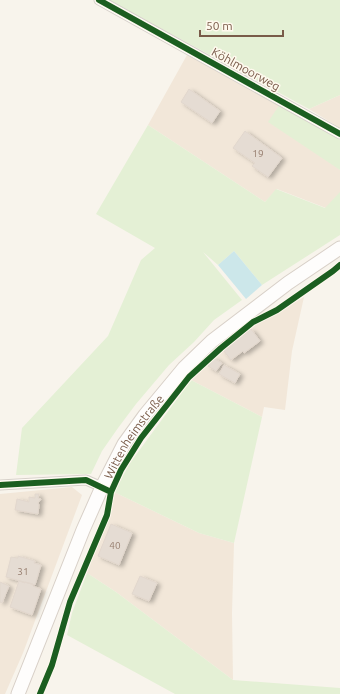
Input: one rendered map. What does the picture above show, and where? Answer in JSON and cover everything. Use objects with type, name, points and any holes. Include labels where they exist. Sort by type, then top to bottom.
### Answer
[{"type":"street","name":"Köhlmoorweg","points":[[99,0],[340,134]]},
{"type":"street","name":"Wittenheimstraße","points":[[18,694],[83,530],[124,444],[144,415],[184,368],[212,341],[288,283],[340,248]]},
{"type":"street","points":[[0,484],[86,480],[102,488]]},
{"type":"shaded area","points":[[187,55],[280,104],[340,170],[340,193],[326,208],[277,189],[265,202],[148,125]]},
{"type":"shaded area","points":[[340,95],[340,128],[309,109]]},
{"type":"shaded area","points":[[304,297],[292,351],[285,410],[264,407],[262,417],[191,380],[203,361],[241,330]]},
{"type":"shaded area","points":[[72,487],[82,495],[23,653],[5,694],[0,694],[0,494]]},
{"type":"shaded area","points":[[114,492],[199,533],[234,543],[232,613],[233,680],[116,592],[87,573]]},
{"type":"green space","points":[[109,0],[340,0],[340,95],[309,109]]},
{"type":"green space","points":[[280,104],[340,140],[340,170],[268,122]]},
{"type":"green space","points":[[148,125],[265,202],[276,189],[325,208],[340,192],[340,235],[262,285],[234,251],[218,265],[203,252],[242,300],[214,320],[194,342],[169,365],[118,428],[102,451],[91,474],[16,475],[22,428],[108,336],[141,260],[155,248],[96,214]]},
{"type":"green space","points":[[191,380],[262,417],[234,543],[199,533],[114,492],[130,463]]},
{"type":"green space","points":[[87,573],[116,592],[233,680],[340,688],[340,694],[175,694],[67,635],[72,613]]},
{"type":"water","points":[[234,251],[262,285],[246,299],[218,265]]},
{"type":"building","points":[[189,89],[220,111],[212,123],[181,102]]},
{"type":"building","points":[[245,131],[282,158],[268,177],[252,166],[255,163],[233,148]]},
{"type":"building","points":[[251,329],[260,341],[244,353],[243,351],[231,360],[223,350]]},
{"type":"building","points":[[213,358],[222,363],[216,371],[208,366]]},
{"type":"building","points":[[224,365],[240,374],[235,383],[219,374]]},
{"type":"building","points":[[35,494],[39,494],[38,498],[41,499],[38,503],[38,514],[15,510],[17,499],[29,502],[29,497],[35,498]]},
{"type":"building","points":[[111,524],[132,533],[119,565],[98,556]]},
{"type":"building","points":[[18,556],[35,561],[34,563],[41,565],[35,585],[6,577],[11,557],[18,558]]},
{"type":"building","points":[[140,576],[157,583],[149,601],[132,594]]},
{"type":"building","points":[[19,581],[33,584],[33,586],[41,589],[32,615],[10,607]]},
{"type":"building","points":[[0,582],[9,586],[2,603],[0,602]]},
{"type":"cycle path","points":[[99,0],[340,134]]},
{"type":"cycle path","points":[[40,694],[52,665],[70,602],[107,515],[111,492],[121,470],[141,438],[189,377],[221,348],[253,322],[277,310],[340,265]]},
{"type":"cycle path","points":[[0,485],[86,480],[111,492]]}]
